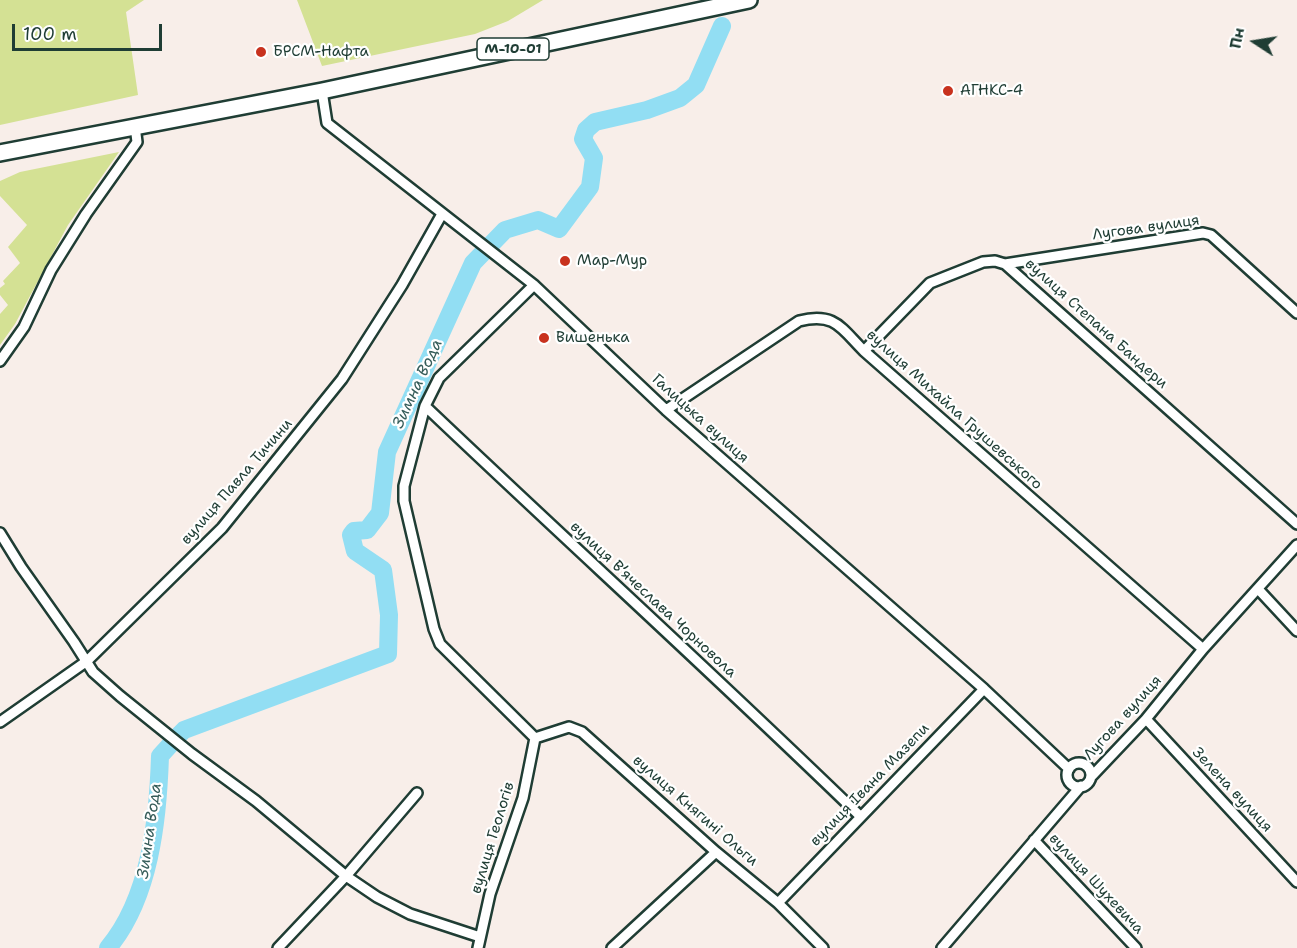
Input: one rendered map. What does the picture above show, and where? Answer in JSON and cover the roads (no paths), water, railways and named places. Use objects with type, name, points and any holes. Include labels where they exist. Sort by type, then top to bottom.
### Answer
[{"type":"highway","name":"М-10-01","points":[[0,153],[322,91],[749,0]]},
{"type":"street","name":"Галицька вулиця","points":[[322,91],[327,123],[534,285],[666,410],[984,689],[1069,769]]},
{"type":"street","points":[[0,361],[24,327],[51,270],[86,214],[137,142],[135,126]]},
{"type":"street","name":"вулиця Павла Тичини","points":[[0,722],[87,661],[222,528],[342,379],[402,285],[442,214]]},
{"type":"street","name":"Лугова вулиця","points":[[1005,264],[1203,233],[1211,235],[1297,313]]},
{"type":"street","name":"вулиця Степана Бандери","points":[[864,351],[930,283],[983,262],[995,261],[1005,264],[1297,524]]},
{"type":"street","points":[[534,285],[439,378],[424,406],[405,478],[404,501],[434,629],[440,644],[535,738]]},
{"type":"street","name":"вулиця Михайла Грушевського","points":[[666,410],[799,321],[822,317],[833,321],[864,351],[1203,649]]},
{"type":"street","name":"вулиця Вʼячеслава Чорновола","points":[[424,406],[860,816]]},
{"type":"street","points":[[0,533],[93,672],[192,754],[256,801],[346,876],[387,904],[480,938]]},
{"type":"street","name":"Лугова вулиця","points":[[1090,777],[1146,719],[1203,649],[1297,544]]},
{"type":"street","points":[[1258,589],[1297,631]]},
{"type":"street","name":"вулиця Івана Мазепи","points":[[778,903],[984,689]]},
{"type":"street","name":"Зелена вулиця","points":[[1146,719],[1297,882]]},
{"type":"street","name":"вулиця Княгині Ольги","points":[[535,738],[570,727],[582,732],[716,852],[778,903],[823,948]]},
{"type":"street","name":"вулиця Геологів","points":[[478,948],[504,850],[523,798],[535,738]]},
{"type":"street","points":[[942,948],[1081,786],[1089,781],[1090,772],[1085,765],[1076,763],[1069,769],[1067,777],[1076,786],[1081,786]]},
{"type":"street","points":[[278,948],[346,876],[417,793]]},
{"type":"street","name":"вулиця Шухевича","points":[[1034,840],[1136,948]]},
{"type":"street","points":[[612,948],[716,852]]},
{"type":"waterway","name":"Зимна Вода","points":[[179,735],[184,730],[388,654],[389,615],[383,570],[355,551],[351,535],[354,531],[367,530],[380,513],[387,452],[473,263],[505,230],[538,220],[559,229],[590,187],[594,158],[583,139],[586,130],[595,122],[647,110],[680,98],[696,85],[722,26]]},
{"type":"waterway","name":"Зимна Вода","points":[[108,948],[134,906],[142,882],[154,832],[160,756],[170,745]]},
{"type":"place","name":"БРСМ-Нафта","points":[[261,52]]},
{"type":"place","name":"АГНКС-4","points":[[948,91]]},
{"type":"place","name":"Мар-Мур","points":[[565,261]]},
{"type":"place","name":"Вишенька","points":[[544,338]]}]
